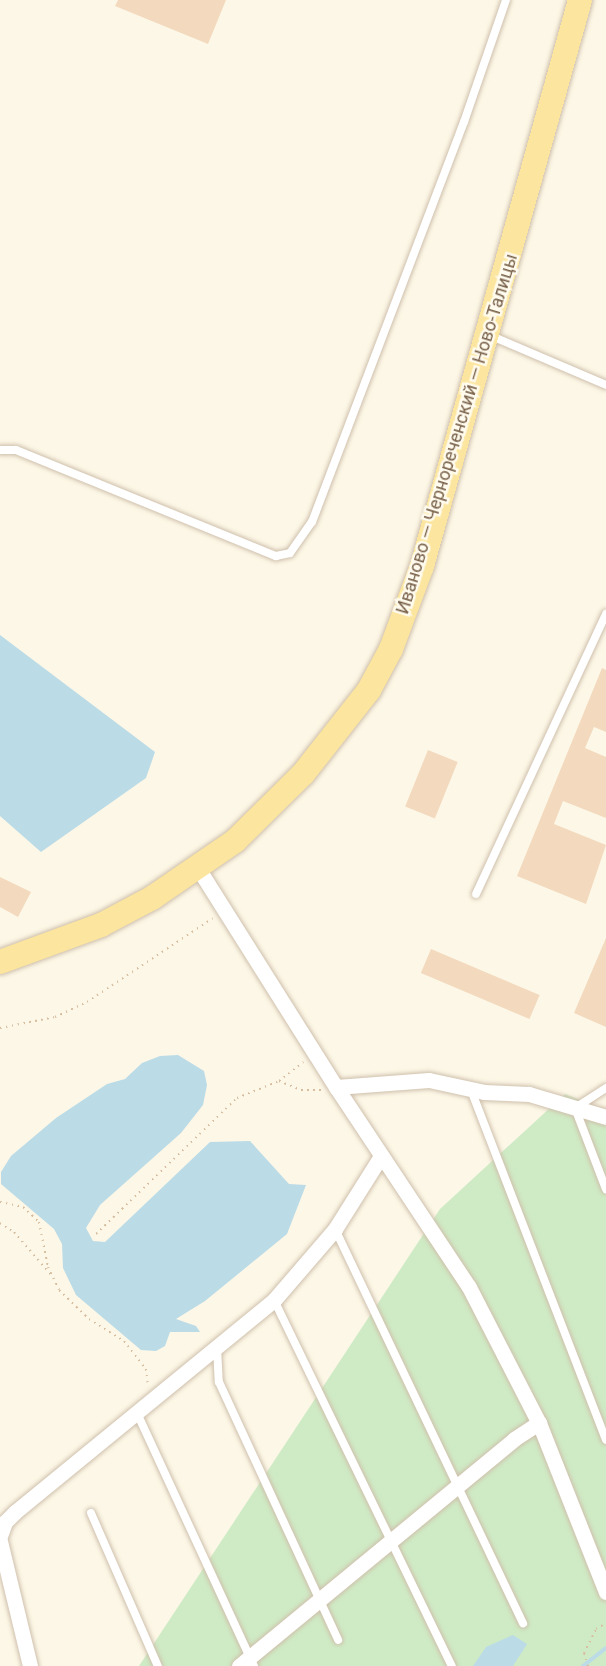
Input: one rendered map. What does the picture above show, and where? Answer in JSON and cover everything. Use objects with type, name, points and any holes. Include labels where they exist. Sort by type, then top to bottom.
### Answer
[{"type":"main road","name":"Иваново — Чернореченский — Ново-Талицы","points":[[0,962],[101,925],[198,868],[235,841],[303,774],[369,690],[391,649],[422,566],[580,0]]},
{"type":"street","points":[[198,868],[336,1087],[469,1287],[539,1423],[606,1592]]},
{"type":"street","points":[[336,1087],[429,1080],[471,1089],[529,1094],[606,1117]]},
{"type":"street","points":[[0,1536],[5,1522],[15,1512],[274,1300],[335,1229],[381,1156]]},
{"type":"street","points":[[248,1663],[318,1599],[388,1541],[539,1423]]},
{"type":"street","points":[[0,1541],[30,1666]]},
{"type":"lane","points":[[0,450],[16,450],[276,556],[290,553],[312,522],[464,122],[506,0]]},
{"type":"lane","points":[[488,334],[606,385]]},
{"type":"lane","points":[[476,894],[606,614]]},
{"type":"lane","points":[[606,1088],[575,1108],[606,1189]]},
{"type":"lane","points":[[471,1089],[606,1440]]},
{"type":"lane","points":[[335,1229],[523,1623]]},
{"type":"lane","points":[[274,1300],[388,1541],[452,1666]]},
{"type":"lane","points":[[216,1347],[219,1382],[338,1640]]},
{"type":"lane","points":[[140,1409],[248,1663]]},
{"type":"lane","points":[[91,1513],[158,1666]]},
{"type":"path","points":[[0,1028],[55,1017],[87,1002],[184,939],[223,908]]},
{"type":"path","points":[[96,1234],[237,1098],[279,1081],[313,1051]]},
{"type":"path","points":[[279,1081],[315,1092],[336,1087]]},
{"type":"path","points":[[0,1202],[23,1207],[39,1222],[59,1290],[89,1319],[124,1341],[146,1369],[149,1388],[140,1409]]},
{"type":"path","points":[[0,1223],[14,1232],[54,1279]]},
{"type":"path","points":[[588,1666],[584,1653],[596,1629],[606,1623]]},
{"type":"green space","points":[[565,1094],[606,1110],[606,1666],[139,1666],[440,1209]]},
{"type":"water","points":[[0,635],[155,752],[146,778],[41,852],[0,816]]},
{"type":"water","points":[[178,1055],[204,1071],[207,1085],[203,1105],[181,1133],[100,1205],[86,1228],[93,1241],[105,1242],[210,1142],[250,1141],[289,1184],[306,1185],[287,1234],[205,1301],[176,1319],[196,1326],[200,1332],[170,1332],[165,1346],[156,1351],[141,1350],[76,1295],[63,1268],[62,1244],[54,1229],[1,1184],[1,1172],[11,1156],[56,1118],[107,1084],[125,1079],[142,1063],[160,1056]]},
{"type":"water","points":[[513,1635],[527,1644],[513,1666],[473,1666],[486,1647]]},
{"type":"building","points":[[118,0],[226,0],[208,44],[115,6]]},
{"type":"building","points":[[602,668],[606,670],[606,732],[594,727],[585,748],[606,757],[606,818],[563,801],[554,824],[606,845],[586,904],[517,876]]},
{"type":"building","points":[[428,750],[458,762],[435,819],[405,807]]},
{"type":"building","points":[[0,877],[31,892],[18,917],[0,907]]},
{"type":"building","points":[[606,938],[606,1027],[574,1013]]},
{"type":"building","points":[[431,949],[540,995],[529,1019],[421,973]]},
{"type":"waterway","points":[[583,1666],[606,1648]]}]
